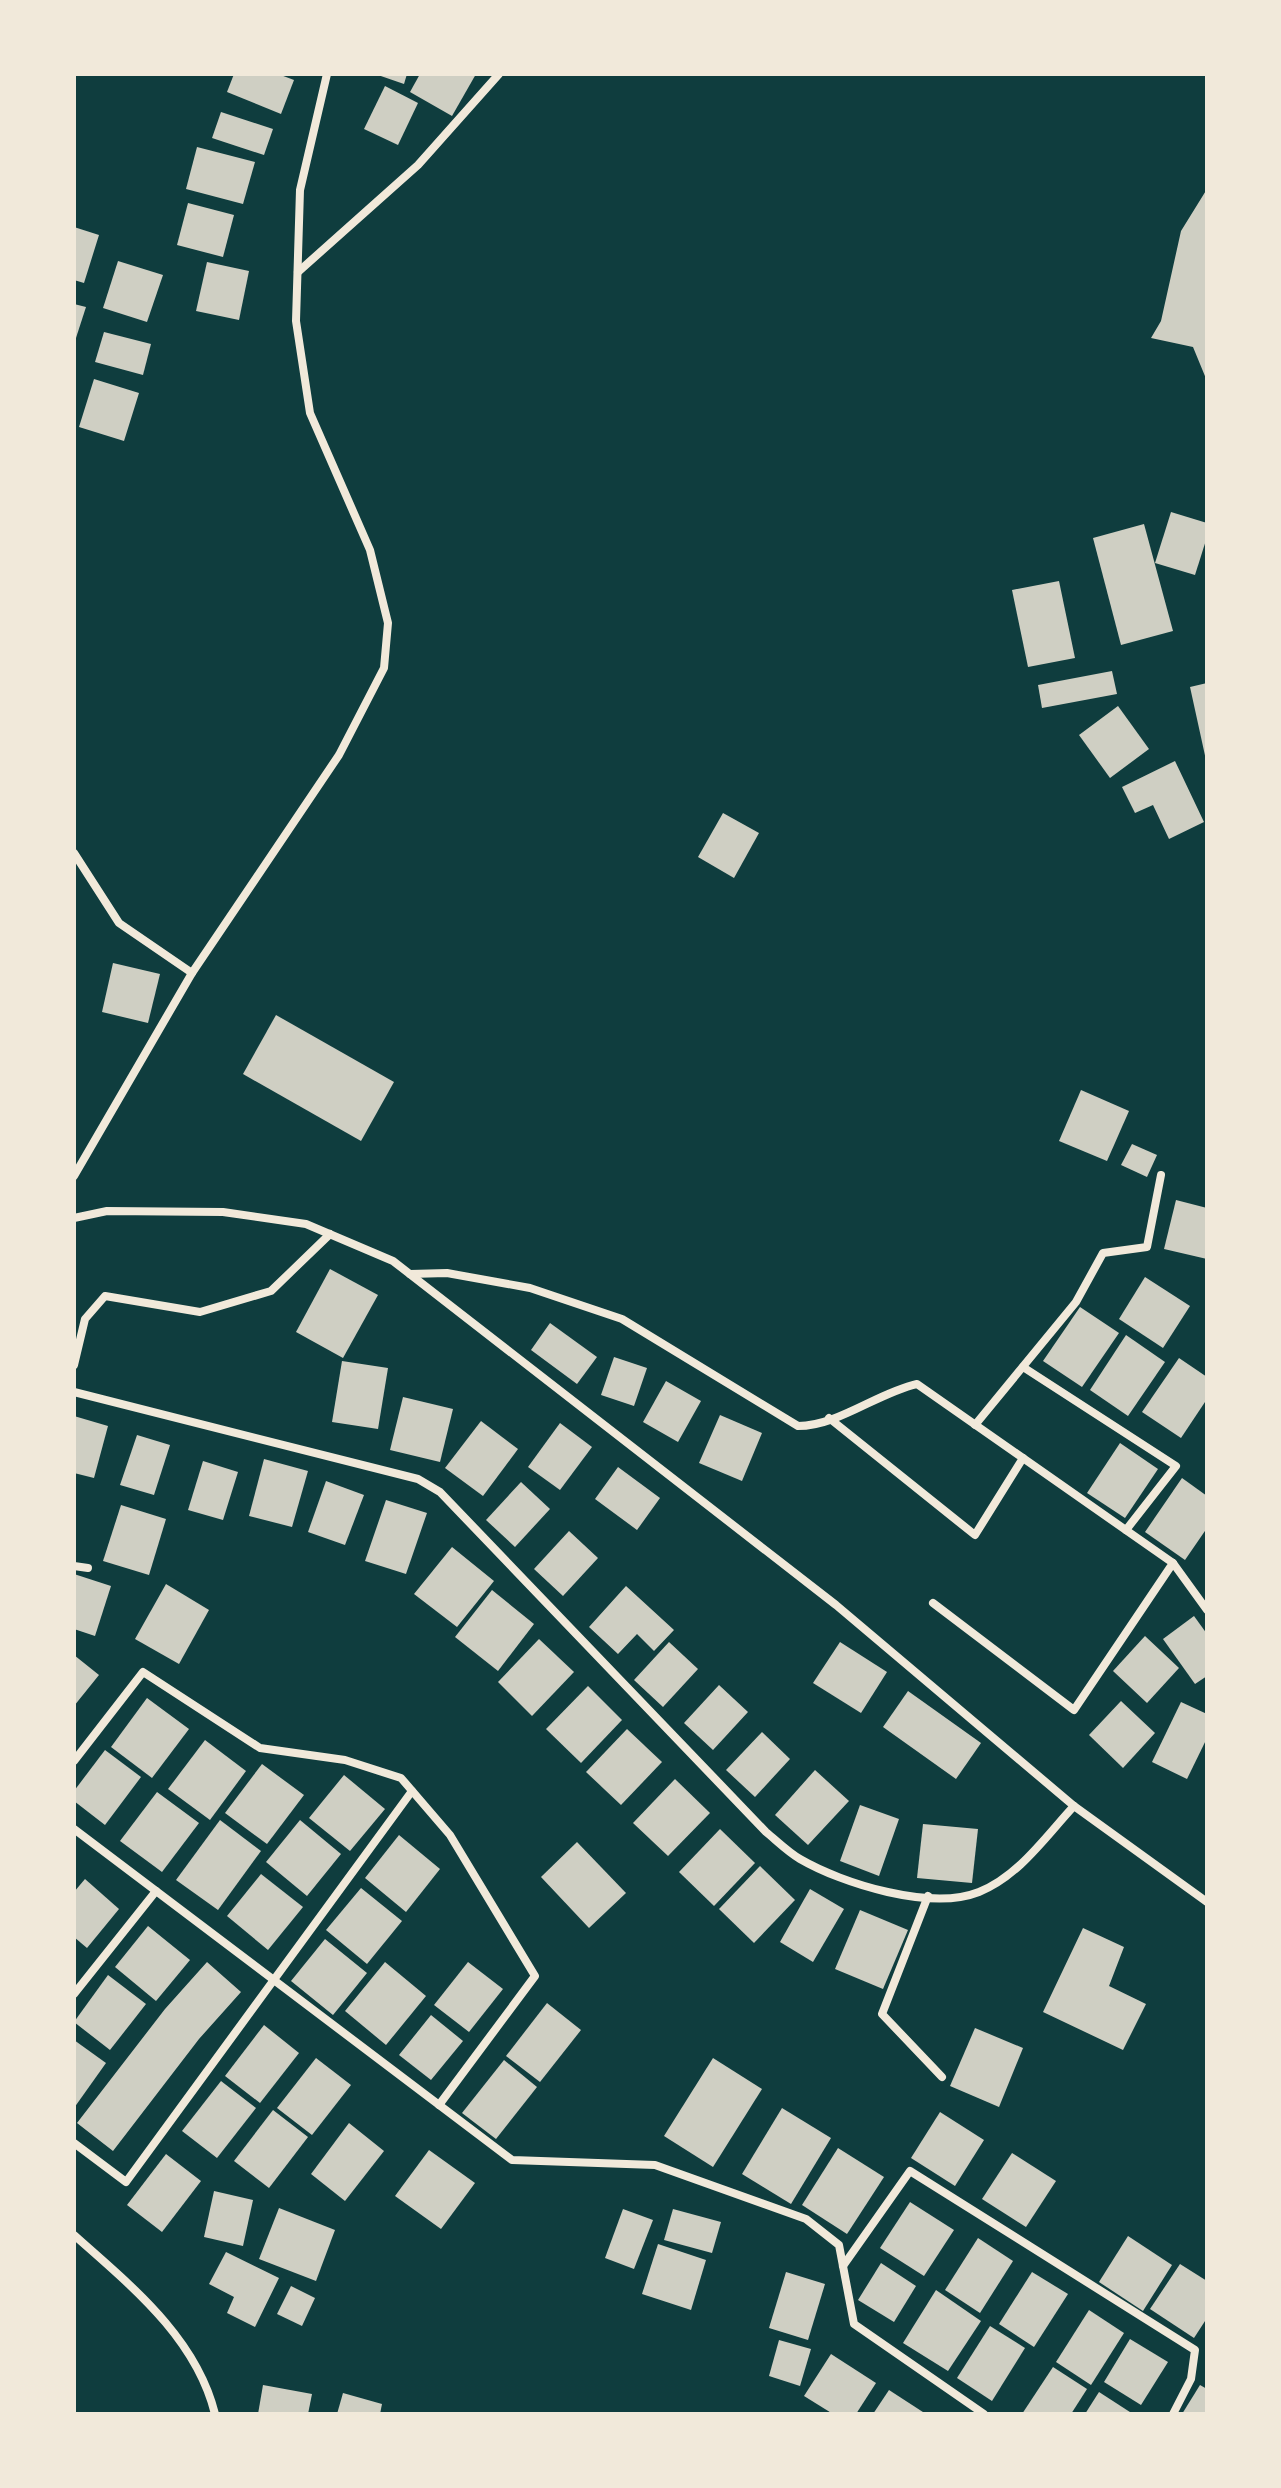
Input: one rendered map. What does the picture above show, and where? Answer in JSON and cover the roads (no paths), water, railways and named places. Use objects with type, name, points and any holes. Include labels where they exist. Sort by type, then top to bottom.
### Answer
[{"type":"street","points":[[74,1176],[192,973],[339,755],[384,668],[388,623],[370,550],[310,413],[296,321],[300,190],[327,74]]},
{"type":"street","points":[[298,272],[418,165],[499,74]]},
{"type":"street","points":[[74,853],[119,923],[192,973]]},
{"type":"street","points":[[975,1425],[1076,1302],[1103,1253],[1147,1247],[1161,1175]]},
{"type":"street","points":[[74,1218],[107,1211],[223,1212],[306,1224],[393,1261],[836,1605],[1074,1806],[1207,1902]]},
{"type":"street","points":[[74,1365],[85,1319],[105,1296],[200,1312],[271,1291],[330,1234]]},
{"type":"street","points":[[409,1274],[447,1273],[530,1288],[622,1319],[798,1426],[813,1426],[895,1389],[917,1384],[1173,1563],[1207,1610]]},
{"type":"street","points":[[1023,1367],[1176,1466],[1126,1530]]},
{"type":"street","points":[[74,1392],[418,1479],[440,1492],[766,1832],[800,1859],[863,1887],[946,1899],[978,1892],[1015,1871],[1074,1806]]},
{"type":"street","points":[[829,1418],[975,1535],[1023,1458]]},
{"type":"street","points":[[933,1603],[1074,1710],[1173,1563]]},
{"type":"street","points":[[74,1566],[88,1568]]},
{"type":"street","points":[[74,1761],[143,1672],[260,1748],[345,1760],[401,1778],[450,1835],[535,1976],[439,2105]]},
{"type":"street","points":[[74,2143],[126,2182],[412,1791]]},
{"type":"street","points":[[74,1829],[512,2160],[655,2165],[806,2219],[839,2245],[854,2324],[984,2414]]},
{"type":"street","points":[[74,1994],[156,1891]]},
{"type":"street","points":[[928,1896],[882,2014],[942,2077]]},
{"type":"street","points":[[843,2266],[910,2171],[1195,2350],[1191,2379],[1173,2414]]},
{"type":"street","points":[[74,2235],[144,2298],[176,2335],[210,2393],[215,2414]]}]
